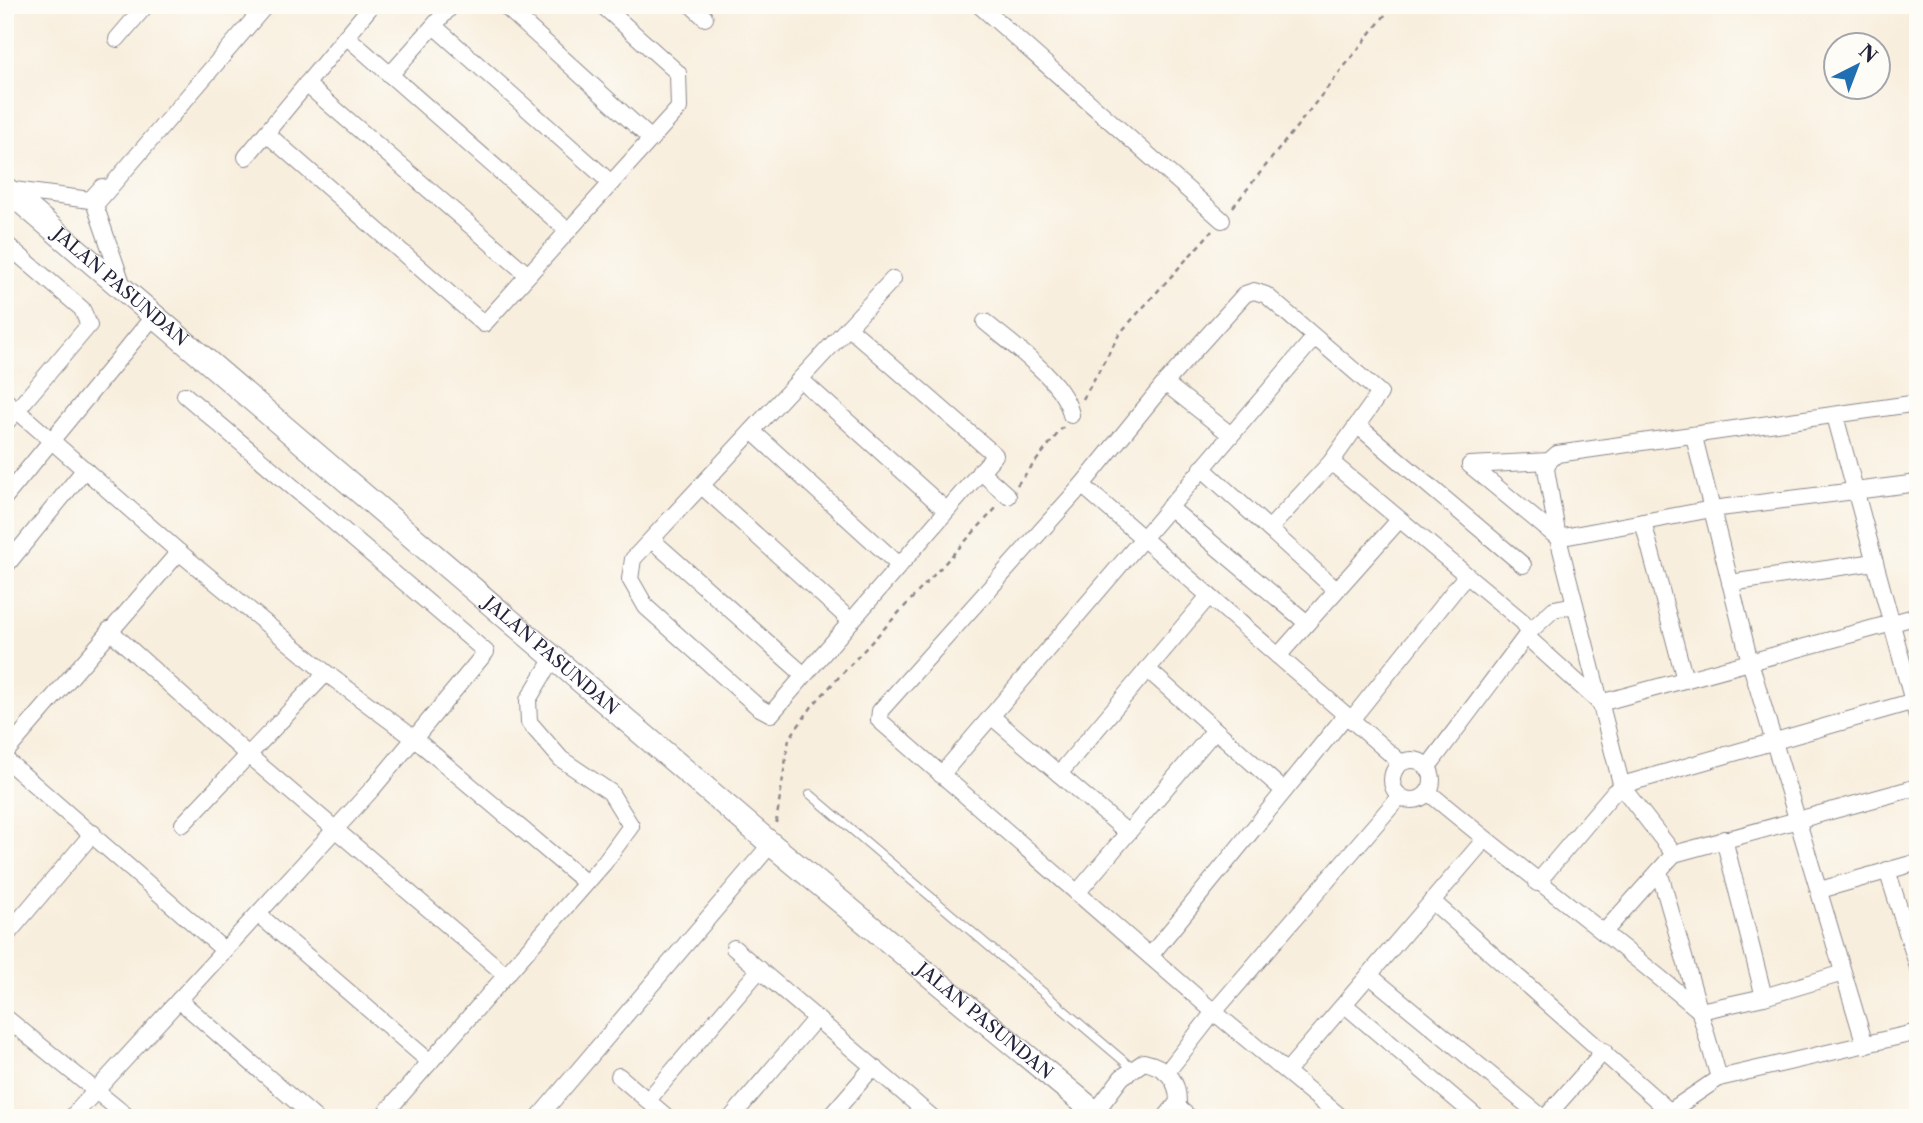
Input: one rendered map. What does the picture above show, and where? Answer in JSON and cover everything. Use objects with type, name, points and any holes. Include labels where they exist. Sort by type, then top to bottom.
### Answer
[{"type":"street","points":[[93,202],[259,5]]},
{"type":"street","points":[[93,202],[266,5]]},
{"type":"street","points":[[246,157],[372,5]]},
{"type":"street","points":[[390,75],[452,5]]},
{"type":"street","points":[[504,5],[651,139]]},
{"type":"street","points":[[266,133],[484,324],[679,108],[678,73],[602,5]]},
{"type":"street","points":[[691,5],[705,18]]},
{"type":"street","points":[[983,7],[1222,220]]},
{"type":"street","points":[[117,39],[135,9]]},
{"type":"street","points":[[434,26],[611,183]]},
{"type":"street","points":[[346,36],[568,231]]},
{"type":"street","points":[[306,84],[528,275]]},
{"type":"street","points":[[6,188],[93,202]]},
{"type":"street","name":"JALAN PASUNDAN","points":[[6,188],[126,294],[771,844],[1096,1115]]},
{"type":"street","points":[[93,202],[126,294]]},
{"type":"street","points":[[5,243],[82,309],[89,325],[11,405],[5,424]]},
{"type":"street","points":[[848,327],[995,455],[771,714],[758,707],[646,607],[631,579],[633,559],[892,279]]},
{"type":"street","points":[[1269,530],[1331,462],[1380,393],[1266,295],[1249,291],[1166,383],[1082,485],[880,711],[881,724],[1214,1012],[1342,1118]]},
{"type":"street","points":[[5,497],[153,317]]},
{"type":"street","points":[[985,322],[1051,381],[1069,401],[1071,415]]},
{"type":"street","points":[[941,775],[1314,338]]},
{"type":"street","points":[[800,379],[946,510]]},
{"type":"street","points":[[1166,383],[1231,435]]},
{"type":"street","points":[[71,1118],[335,830],[415,739],[486,652],[185,395]]},
{"type":"street","points":[[1674,854],[1622,787],[1558,538],[1546,470],[1549,461],[1557,454],[1918,404]]},
{"type":"street","points":[[11,405],[179,552],[326,673],[415,739],[586,883]]},
{"type":"street","points":[[1835,416],[1891,624],[1915,700],[1918,720]]},
{"type":"street","points":[[1357,425],[1523,565]]},
{"type":"street","points":[[752,431],[899,565]]},
{"type":"street","points":[[1694,437],[1750,662],[1865,1045]]},
{"type":"street","points":[[1549,461],[1470,465],[1558,538]]},
{"type":"street","points":[[1331,462],[1523,622],[1528,634],[1600,703]]},
{"type":"street","points":[[1202,468],[1336,590]]},
{"type":"street","points":[[5,567],[85,469]]},
{"type":"street","points":[[981,471],[1008,496]]},
{"type":"street","points":[[1558,538],[1712,509],[1918,483]]},
{"type":"street","points":[[1082,485],[1401,763],[1420,762],[1427,768],[1431,776],[1428,792],[1418,799],[1400,796]]},
{"type":"street","points":[[702,486],[851,621]]},
{"type":"street","points":[[1169,507],[1307,623]]},
{"type":"street","points":[[1278,656],[1399,520]]},
{"type":"street","points":[[1643,522],[1685,680]]},
{"type":"street","points":[[652,540],[804,675]]},
{"type":"street","points":[[5,753],[179,552]]},
{"type":"street","points":[[1730,583],[1874,562]]},
{"type":"street","points":[[1150,956],[1284,791],[1465,576]]},
{"type":"street","points":[[1059,774],[1209,596]]},
{"type":"street","points":[[1427,768],[1528,634],[1554,608],[1575,606]]},
{"type":"street","points":[[1600,703],[1918,616]]},
{"type":"street","points":[[109,630],[248,755],[506,975]]},
{"type":"street","points":[[380,1118],[586,883],[631,826],[610,792],[561,758],[529,722],[528,700],[553,658]]},
{"type":"street","points":[[1147,669],[1284,791]]},
{"type":"street","points":[[183,824],[326,673]]},
{"type":"street","points":[[1537,883],[1622,787],[1915,700]]},
{"type":"street","points":[[991,716],[1128,833]]},
{"type":"street","points":[[1077,893],[1215,730]]},
{"type":"street","points":[[5,759],[93,833],[225,951]]},
{"type":"street","points":[[1400,796],[1392,779],[1401,763]]},
{"type":"street","points":[[1605,931],[1674,854],[1918,787]]},
{"type":"street","points":[[1428,792],[1537,883],[1605,931],[1700,1011]]},
{"type":"street","points":[[1167,1072],[1214,1012],[1400,796]]},
{"type":"street","points":[[5,937],[93,833]]},
{"type":"street","points":[[1287,1071],[1485,839]]},
{"type":"street","points":[[1724,839],[1764,997]]},
{"type":"street","points":[[546,1115],[771,844]]},
{"type":"street","points":[[1820,890],[1918,862]]},
{"type":"street","points":[[1887,870],[1917,958]]},
{"type":"street","points":[[1658,871],[1719,1078]]},
{"type":"street","points":[[1432,901],[1604,1051],[1665,1114],[1719,1078],[1918,1032]]},
{"type":"street","points":[[259,915],[430,1062]]},
{"type":"street","points":[[734,948],[927,1116]]},
{"type":"street","points":[[648,1100],[760,969]]},
{"type":"street","points":[[1700,1011],[1764,997],[1843,973]]},
{"type":"street","points":[[1369,975],[1544,1118],[1604,1051]]},
{"type":"street","points":[[179,1000],[315,1118]]},
{"type":"street","points":[[1345,1005],[1478,1118]]},
{"type":"street","points":[[5,1017],[129,1118]]},
{"type":"street","points":[[731,1118],[816,1018]]},
{"type":"street","points":[[1096,1115],[1132,1068],[1144,1062],[1167,1072],[1176,1084],[1178,1102],[1164,1118]]},
{"type":"street","points":[[829,1118],[873,1067]]},
{"type":"street","points":[[619,1076],[668,1118]]},
{"type":"lane","points":[[810,794],[1132,1068]]},
{"type":"lane","points":[[1178,1102],[1196,1118]]}]
